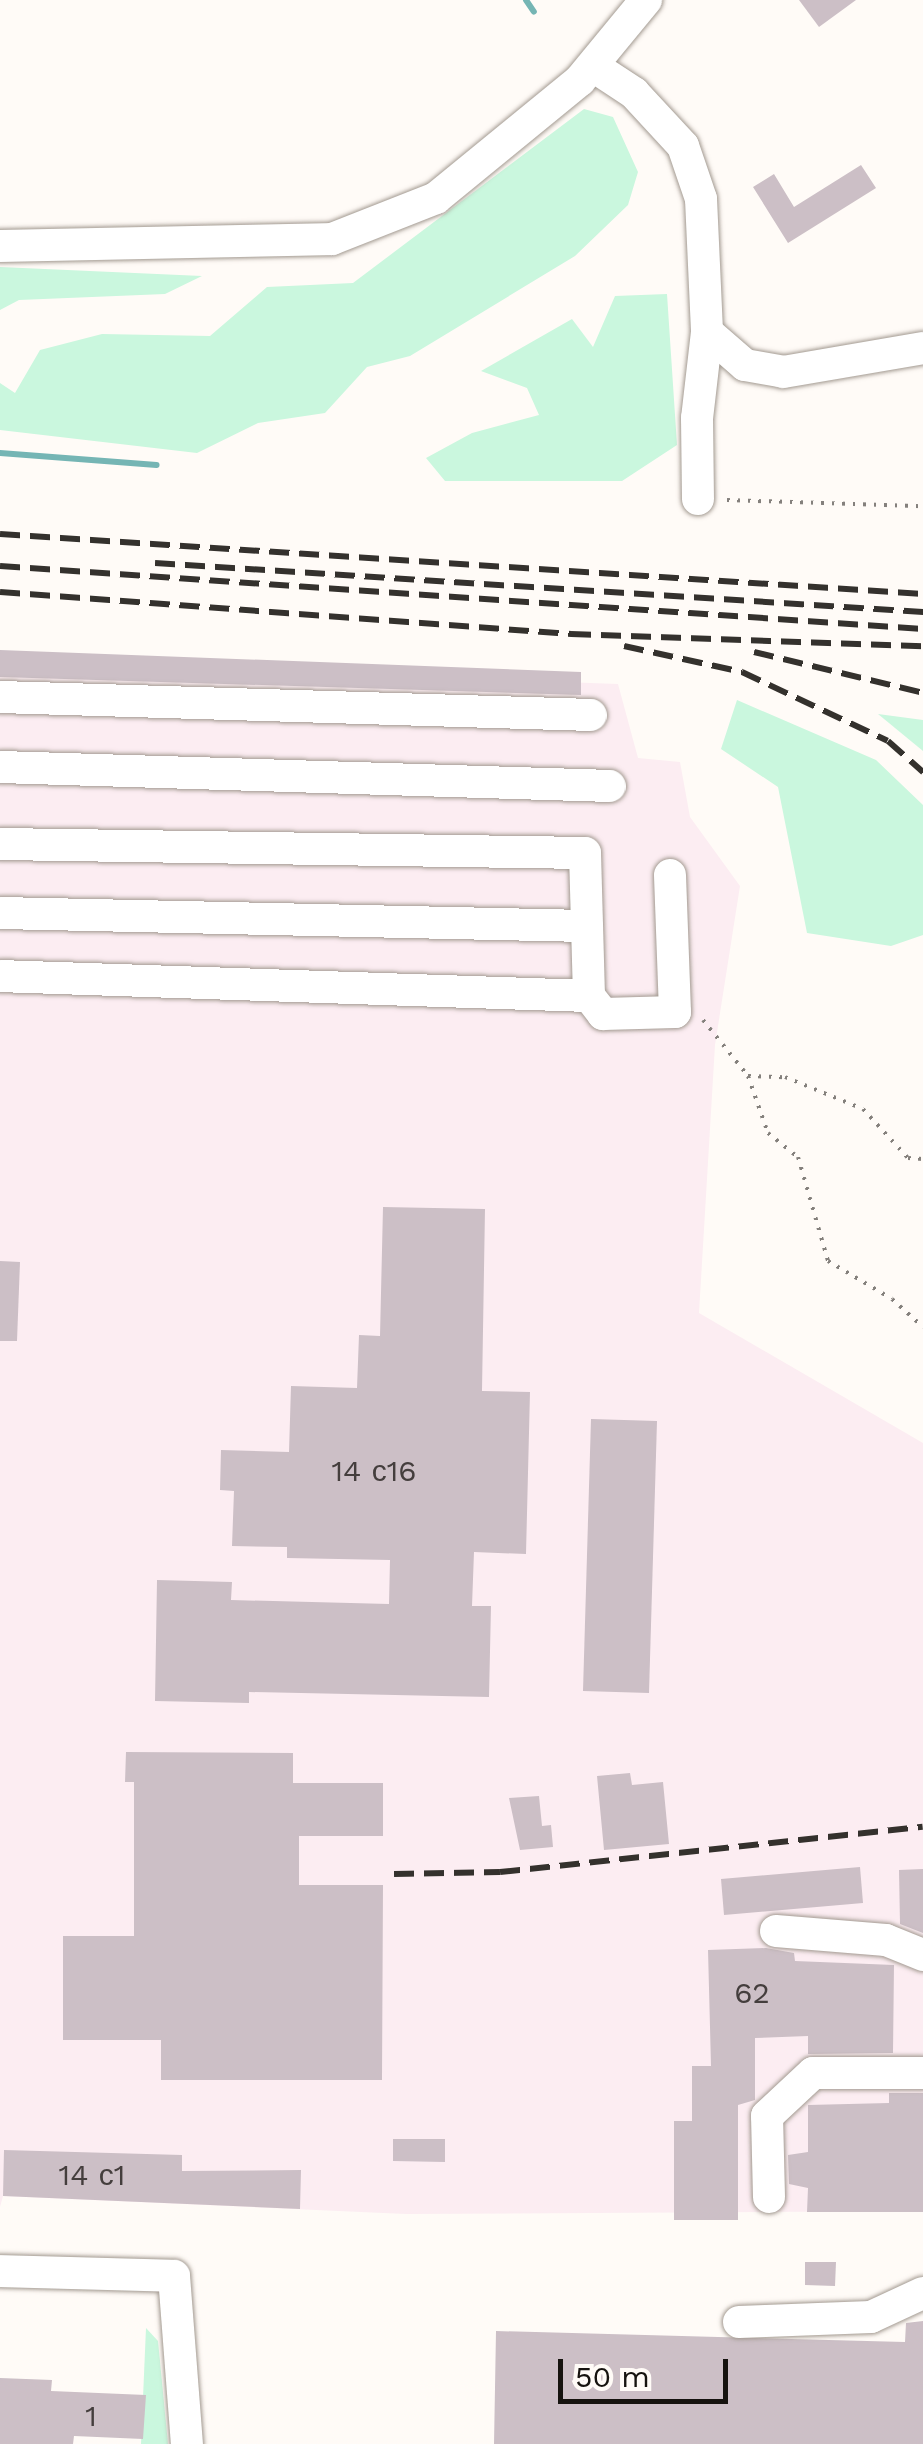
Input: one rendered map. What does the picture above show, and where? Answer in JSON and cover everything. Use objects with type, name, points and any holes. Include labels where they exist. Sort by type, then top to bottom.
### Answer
[{"type":"street","points":[[0,246],[332,239],[436,198],[592,66],[648,2]]},
{"type":"street","points":[[592,66],[634,93],[683,146],[701,200],[707,332],[697,418],[698,499]]},
{"type":"street","points":[[707,332],[745,365],[783,372],[923,348]]},
{"type":"street","points":[[0,698],[591,715]]},
{"type":"street","points":[[0,766],[610,786]]},
{"type":"street","points":[[0,844],[585,853],[589,996],[603,1014],[675,1012],[670,874]]},
{"type":"street","points":[[0,913],[587,926]]},
{"type":"street","points":[[0,976],[589,996]]},
{"type":"street","points":[[776,1931],[886,1940],[923,1955]]},
{"type":"street","points":[[769,2197],[767,2116],[813,2073],[923,2073]]},
{"type":"street","points":[[0,2271],[174,2276],[187,2444]]},
{"type":"street","points":[[740,2322],[871,2317],[923,2293]]},
{"type":"path","points":[[698,499],[923,506]]},
{"type":"path","points":[[675,1012],[702,1018],[748,1076],[768,1133],[798,1158],[828,1261],[892,1298],[923,1327]]},
{"type":"path","points":[[748,1076],[786,1077],[863,1109],[908,1158],[923,1159]]},
{"type":"shaded area","points":[[0,661],[618,684],[638,758],[680,762],[690,817],[740,886],[715,1045],[699,1313],[923,1443],[923,2211],[406,2214],[3,2196],[0,2207]]},
{"type":"green space","points":[[584,109],[613,117],[638,172],[628,205],[575,256],[410,356],[367,367],[325,413],[258,423],[197,453],[0,430],[0,383],[15,393],[40,350],[102,334],[210,336],[267,287],[353,283]]},
{"type":"green space","points":[[0,267],[202,276],[165,294],[19,300],[0,310]]},
{"type":"green space","points":[[667,294],[677,445],[622,481],[445,481],[426,458],[472,433],[539,415],[527,388],[481,371],[572,319],[593,347],[615,296]]},
{"type":"green space","points":[[737,700],[876,760],[923,805],[923,935],[891,946],[807,933],[778,787],[721,749]]},
{"type":"green space","points":[[878,714],[923,720],[923,751]]},
{"type":"green space","points":[[146,2328],[158,2341],[168,2444],[141,2444]]},
{"type":"building","points":[[799,0],[856,0],[819,27]]},
{"type":"building","points":[[861,165],[876,188],[788,243],[753,187],[774,174],[794,207]]},
{"type":"building","points":[[0,650],[581,672],[581,695],[0,677]]},
{"type":"building","points":[[383,1207],[485,1209],[482,1391],[530,1392],[526,1554],[474,1552],[472,1606],[491,1606],[489,1697],[249,1692],[249,1703],[155,1701],[157,1580],[232,1582],[231,1600],[389,1604],[390,1560],[287,1558],[287,1547],[232,1546],[234,1491],[220,1490],[221,1450],[289,1452],[291,1386],[357,1388],[359,1335],[380,1336]]},
{"type":"building","points":[[0,1261],[20,1262],[17,1341],[0,1341]]},
{"type":"building","points":[[591,1419],[657,1421],[649,1693],[583,1691]]},
{"type":"building","points":[[126,1752],[293,1753],[293,1783],[383,1783],[383,1836],[299,1836],[299,1885],[383,1885],[382,2080],[161,2080],[161,2040],[63,2040],[63,1936],[134,1936],[134,1782],[125,1782]]},
{"type":"building","points":[[630,1773],[632,1785],[663,1782],[669,1844],[604,1850],[597,1776]]},
{"type":"building","points":[[539,1796],[542,1826],[551,1825],[553,1847],[520,1850],[509,1798]]},
{"type":"building","points":[[860,1867],[863,1903],[724,1915],[721,1879]]},
{"type":"building","points":[[923,1869],[923,1933],[900,1924],[899,1870]]},
{"type":"building","points":[[766,1948],[794,1953],[795,1961],[894,1965],[893,2053],[808,2054],[808,2036],[755,2038],[755,2100],[738,2105],[738,2220],[674,2220],[674,2121],[692,2121],[692,2066],[711,2066],[708,1950]]},
{"type":"building","points":[[889,2093],[923,2093],[923,2212],[807,2212],[808,2188],[789,2184],[788,2155],[808,2152],[808,2105],[889,2103]]},
{"type":"building","points":[[393,2139],[445,2139],[445,2162],[393,2161]]},
{"type":"building","points":[[4,2150],[182,2155],[182,2171],[301,2170],[300,2209],[3,2196]]},
{"type":"building","points":[[805,2262],[836,2262],[835,2286],[805,2285]]},
{"type":"building","points":[[923,2321],[923,2444],[494,2444],[496,2331],[905,2342],[906,2323]]},
{"type":"building","points":[[0,2378],[52,2380],[51,2391],[146,2395],[143,2439],[74,2436],[73,2444],[0,2444]]},
{"type":"waterway","points":[[526,0],[534,12]]},
{"type":"waterway","points":[[0,453],[157,465]]},
{"type":"railway","points":[[0,534],[923,594]]},
{"type":"railway","points":[[155,563],[923,612]]},
{"type":"railway","points":[[0,566],[923,629]]},
{"type":"railway","points":[[0,592],[571,634],[923,646]]},
{"type":"railway","points":[[624,646],[742,672],[888,741],[923,772]]},
{"type":"railway","points":[[754,652],[923,693]]},
{"type":"railway","points":[[394,1874],[500,1872],[923,1827]]}]
